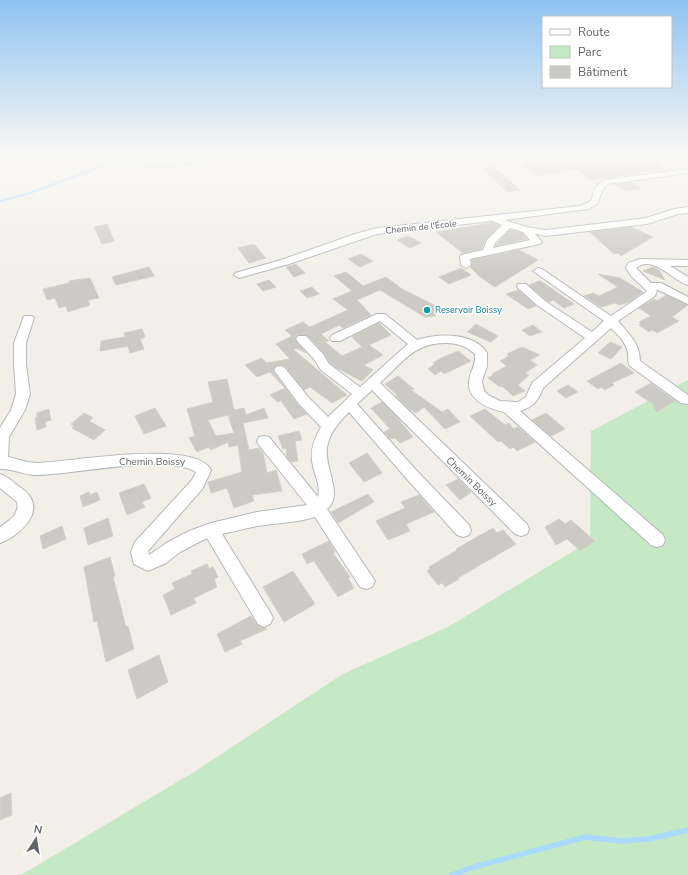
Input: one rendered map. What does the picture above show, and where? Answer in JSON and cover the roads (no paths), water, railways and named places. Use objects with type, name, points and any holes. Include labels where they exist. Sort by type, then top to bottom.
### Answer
[{"type":"street","name":"Chemin de l'École","points":[[239,276],[377,231],[580,209],[592,205],[596,201],[597,196]]},
{"type":"street","points":[[492,219],[526,230],[546,233],[641,221],[677,211],[688,210]]},
{"type":"street","points":[[487,252],[490,242],[508,224]]},
{"type":"street","points":[[466,265],[465,257],[537,242],[526,230]]},
{"type":"street","points":[[318,507],[325,502],[327,490],[325,478],[320,466],[319,452],[322,439],[329,427],[372,383],[416,344],[439,340],[466,342],[480,353],[481,365],[476,381],[478,392],[484,399],[496,405],[518,407],[532,400],[538,386],[611,321],[651,294],[652,291],[650,287],[635,274],[631,268],[632,265],[640,262],[688,263]]},
{"type":"street","points":[[659,263],[688,282]]},
{"type":"street","points":[[538,271],[611,321],[628,339],[634,352],[634,363],[686,400]]},
{"type":"street","points":[[650,287],[657,285],[688,301]]},
{"type":"street","points":[[522,286],[541,303],[593,338]]},
{"type":"street","points":[[336,338],[381,316],[416,344]]},
{"type":"street","points":[[0,463],[2,437],[18,410],[23,394],[20,365],[20,343],[28,318]]},
{"type":"street","points":[[302,339],[319,357],[325,367],[356,399],[411,474],[463,530]]},
{"type":"street","points":[[280,370],[304,401],[329,427]]},
{"type":"street","name":"Chemin Boissy","points":[[372,383],[521,529]]},
{"type":"street","points":[[507,407],[657,540]]},
{"type":"street","points":[[264,441],[306,495],[318,507],[325,521],[366,581]]},
{"type":"street","name":"Chemin Boissy","points":[[0,463],[36,469],[106,462],[178,460],[197,463],[204,470],[198,484],[140,547],[140,559],[148,562],[154,561],[174,547],[195,536],[211,530],[257,520],[299,514],[316,510],[318,507]]},
{"type":"street","points":[[0,480],[23,498],[26,502],[26,511],[13,528],[0,536]]},
{"type":"street","points":[[211,530],[264,618]]},
{"type":"waterway","points":[[0,201],[19,196]]},
{"type":"waterway","points":[[452,875],[470,868],[585,837],[621,841],[649,839],[688,830]]},
{"type":"place","name":"Reservoir Boissy","points":[[427,310]]}]
